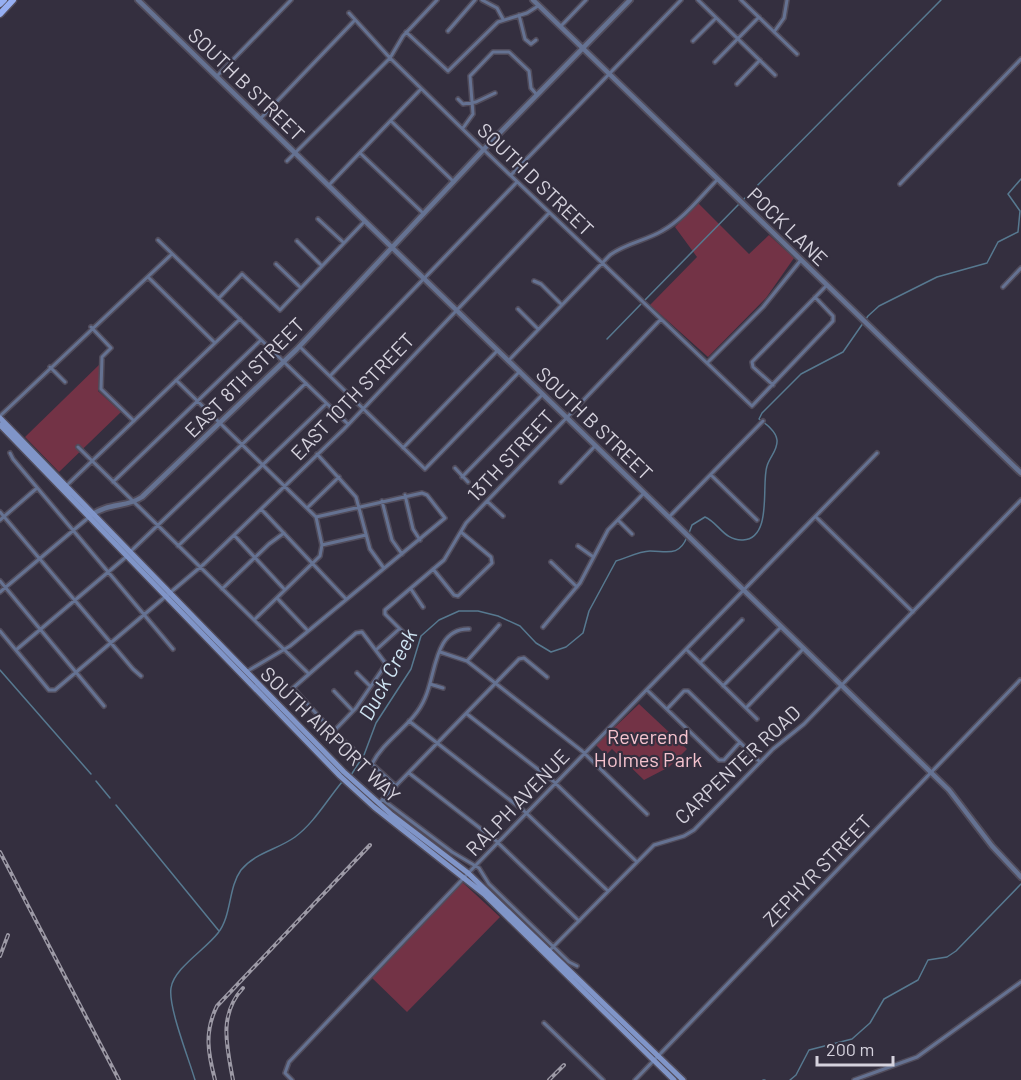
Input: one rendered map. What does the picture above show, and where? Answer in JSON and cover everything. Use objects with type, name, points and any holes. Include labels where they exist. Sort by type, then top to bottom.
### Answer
[{"type":"main road","points":[[0,4],[4,0]]},
{"type":"main road","points":[[0,14],[14,0]]},
{"type":"main road","name":"SOUTH AIRPORT WAY","points":[[0,417],[66,486],[91,516]]},
{"type":"main road","name":"SOUTH AIRPORT WAY","points":[[0,425],[374,807],[466,876],[656,1058],[683,1080]]},
{"type":"main road","name":"SOUTH AIRPORT WAY","points":[[350,782],[381,802],[552,949],[656,1058],[674,1080]]},
{"type":"street","name":"SOUTH B STREET","points":[[138,0],[931,772],[956,798],[992,846],[1021,877]]},
{"type":"street","points":[[217,76],[291,0]]},
{"type":"street","points":[[287,161],[390,58],[406,32],[437,0]]},
{"type":"street","points":[[448,31],[475,0]]},
{"type":"street","points":[[482,0],[496,8],[503,19]]},
{"type":"street","name":"POCK LANE","points":[[533,0],[1021,473]]},
{"type":"street","points":[[561,26],[586,0]]},
{"type":"street","name":"EAST 8TH STREET","points":[[0,592],[91,516],[110,505],[133,502],[142,497],[299,346],[484,149],[630,0]]},
{"type":"street","points":[[511,175],[681,0]]},
{"type":"street","points":[[698,0],[775,75]]},
{"type":"street","points":[[741,0],[797,54]]},
{"type":"street","points":[[745,4],[749,0]]},
{"type":"street","points":[[774,32],[784,18],[787,0]]},
{"type":"street","points":[[406,32],[448,71],[503,19],[519,15],[539,5]]},
{"type":"street","name":"SOUTH D STREET","points":[[349,13],[390,58],[462,129],[752,406],[773,385]]},
{"type":"street","points":[[519,15],[525,39],[531,44],[536,40]]},
{"type":"street","points":[[715,62],[759,17]]},
{"type":"street","points":[[693,41],[716,18]]},
{"type":"street","points":[[261,118],[356,20]]},
{"type":"street","points":[[462,129],[473,115],[470,76],[496,51],[509,52],[528,69],[531,88],[537,95]]},
{"type":"street","points":[[900,184],[1021,59]]},
{"type":"street","points":[[737,84],[759,60]]},
{"type":"street","points":[[329,185],[421,89]]},
{"type":"street","points":[[458,99],[463,104],[472,103],[495,93]]},
{"type":"street","points":[[391,121],[454,183]]},
{"type":"street","points":[[360,153],[424,214]]},
{"type":"street","points":[[509,360],[602,263],[622,247],[670,226],[718,178]]},
{"type":"street","points":[[330,376],[518,182]]},
{"type":"street","name":"EAST 10TH STREET","points":[[16,650],[52,691],[76,672],[200,567],[285,486],[348,424],[549,213]]},
{"type":"street","points":[[318,219],[344,243]]},
{"type":"street","points":[[219,298],[242,274],[280,310],[365,221]]},
{"type":"street","points":[[158,240],[348,424]]},
{"type":"street","points":[[297,242],[322,266]]},
{"type":"street","points":[[0,417],[91,327],[105,318],[172,254]]},
{"type":"street","points":[[707,363],[763,307],[801,260]]},
{"type":"street","points":[[276,264],[301,288]]},
{"type":"street","points":[[1003,287],[1021,268]]},
{"type":"street","points":[[148,277],[215,343]]},
{"type":"street","points":[[534,281],[541,284],[562,305]]},
{"type":"street","points":[[814,297],[833,316],[833,321],[773,385],[753,367],[752,362],[814,297],[827,285]]},
{"type":"street","points":[[518,309],[539,329]]},
{"type":"street","points":[[66,486],[240,319]]},
{"type":"street","name":"13TH STREET","points":[[398,630],[384,611],[449,554],[460,532],[487,501],[661,319]]},
{"type":"street","points":[[91,327],[111,348],[102,358],[104,361],[100,389],[134,421]]},
{"type":"street","points":[[113,482],[261,339]]},
{"type":"street","points":[[299,346],[425,469],[520,370]]},
{"type":"street","points":[[404,448],[498,350]]},
{"type":"street","points":[[50,368],[65,382]]},
{"type":"street","points":[[176,380],[316,518],[322,545],[320,556],[254,620]]},
{"type":"street","points":[[0,631],[16,650],[109,572],[306,383]]},
{"type":"street","points":[[462,477],[544,393]]},
{"type":"street","points":[[178,546],[327,403]]},
{"type":"street","points":[[670,516],[763,422]]},
{"type":"street","points":[[561,483],[597,445]]},
{"type":"street","points":[[78,447],[308,673]]},
{"type":"street","points":[[10,453],[37,489],[173,649]]},
{"type":"street","name":"RALPH AVENUE","points":[[292,1080],[285,1073],[290,1062],[476,865],[877,453]]},
{"type":"street","points":[[317,454],[354,493],[371,552],[383,567]]},
{"type":"street","points":[[455,468],[468,483]]},
{"type":"street","points":[[711,475],[757,520]]},
{"type":"street","points":[[307,508],[339,477]]},
{"type":"street","points":[[0,520],[37,489]]},
{"type":"street","points":[[543,627],[577,586],[608,530],[645,492]]},
{"type":"street","points":[[244,673],[285,650],[445,518],[426,494],[405,495],[316,518]]},
{"type":"street","points":[[405,495],[413,529],[420,540]]},
{"type":"street","name":"CARPENTER ROAD","points":[[552,949],[657,843],[691,833],[760,762],[801,727],[1021,500]]},
{"type":"street","points":[[382,501],[392,540],[402,554]]},
{"type":"street","points":[[487,501],[503,516]]},
{"type":"street","points":[[261,509],[346,599]]},
{"type":"street","points":[[0,512],[110,643],[141,676]]},
{"type":"street","points":[[816,517],[914,612]]},
{"type":"street","points":[[618,520],[632,534]]},
{"type":"street","points":[[433,569],[454,595],[458,596],[492,563],[491,557],[460,532]]},
{"type":"street","points":[[222,589],[284,533]]},
{"type":"street","points":[[234,535],[285,590]]},
{"type":"street","points":[[322,545],[366,535]]},
{"type":"street","points":[[578,546],[592,556]]},
{"type":"street","points":[[551,562],[577,586]]},
{"type":"street","points":[[0,581],[104,706]]},
{"type":"street","points":[[410,588],[423,607]]},
{"type":"street","points":[[277,598],[308,631]]},
{"type":"street","points":[[700,663],[742,620]]},
{"type":"street","points":[[467,661],[499,625]]},
{"type":"street","points":[[723,686],[782,627]]},
{"type":"street","points":[[396,786],[372,766],[377,754],[409,721],[423,702],[444,642],[453,633],[469,629]]},
{"type":"street","points":[[377,649],[398,630],[405,634]]},
{"type":"street","points":[[333,732],[353,711],[387,663],[360,632],[292,688],[333,732],[353,749]]},
{"type":"street","points":[[746,708],[804,648]]},
{"type":"street","points":[[687,650],[757,719]]},
{"type":"street","points":[[440,652],[467,661],[585,754],[647,814]]},
{"type":"street","points":[[547,677],[522,658],[381,802],[452,852],[476,865],[489,884],[552,949],[577,966]]},
{"type":"street","points":[[357,673],[370,686]]},
{"type":"street","name":"ZEPHYR STREET","points":[[635,1080],[1020,680]]},
{"type":"street","points":[[429,684],[443,688]]},
{"type":"street","points":[[647,690],[719,760],[724,760],[740,742]]},
{"type":"street","points":[[333,691],[353,711]]},
{"type":"street","points":[[667,709],[682,693],[688,691],[760,762]]},
{"type":"street","points":[[467,714],[556,784],[637,862]]},
{"type":"street","points":[[409,721],[527,813],[608,891]]},
{"type":"street","points":[[409,773],[498,843],[579,921]]},
{"type":"street","points":[[854,1080],[895,1067],[917,1057],[1021,982]]},
{"type":"street","points":[[544,1023],[603,1080]]},
{"type":"green space","points":[[698,203],[749,254],[769,235],[794,258],[766,298],[708,357],[650,305],[697,257],[675,227]]},
{"type":"green space","points":[[102,362],[98,391],[121,412],[59,472],[25,437]]},
{"type":"green space","name":"Reverend Holmes Park","points":[[639,704],[687,749],[669,767],[644,780],[612,749],[606,755],[596,745]]},
{"type":"green space","points":[[461,881],[500,917],[407,1012],[370,976]]},
{"type":"waterway","points":[[743,200],[941,0]]},
{"type":"waterway","name":"Duck Creek","points":[[689,533],[692,525],[705,517],[726,535],[736,540],[752,537],[759,530],[764,509],[765,474],[777,444],[773,431],[759,419],[762,413],[801,374],[843,352],[868,316],[879,306],[937,277],[987,263],[998,242],[1018,232],[1020,211],[1008,194],[1021,179]]},
{"type":"waterway","points":[[644,301],[739,204]]},
{"type":"waterway","points":[[607,339],[642,303]]},
{"type":"waterway","name":"Duck Creek","points":[[351,775],[364,755],[376,723],[411,669],[421,636],[439,620],[459,611],[478,611],[498,616],[520,626],[536,643],[551,652],[566,647],[583,633],[589,611],[616,561],[646,551],[672,552],[680,548],[687,537]]},
{"type":"waterway","points":[[0,670],[91,774]]},
{"type":"waterway","points":[[96,781],[110,798]]},
{"type":"waterway","name":"Duck Creek","points":[[195,1080],[173,1007],[171,997],[173,981],[184,966],[218,933],[226,918],[234,885],[241,870],[253,859],[302,831],[342,782]]},
{"type":"waterway","points":[[116,805],[219,931]]},
{"type":"waterway","points":[[790,1080],[796,1075],[809,1050],[852,1039],[870,1023],[884,999],[918,980],[928,960],[947,957],[956,951],[1021,884]]},
{"type":"railway","points":[[215,1080],[208,1043],[210,1025],[217,1006],[370,845]]},
{"type":"railway","points":[[0,852],[119,1080]]},
{"type":"railway","points":[[0,956],[8,935]]},
{"type":"railway","points":[[233,1080],[227,1044],[227,1020],[235,998],[243,988]]},
{"type":"railway","points":[[549,1080],[564,1065]]}]
